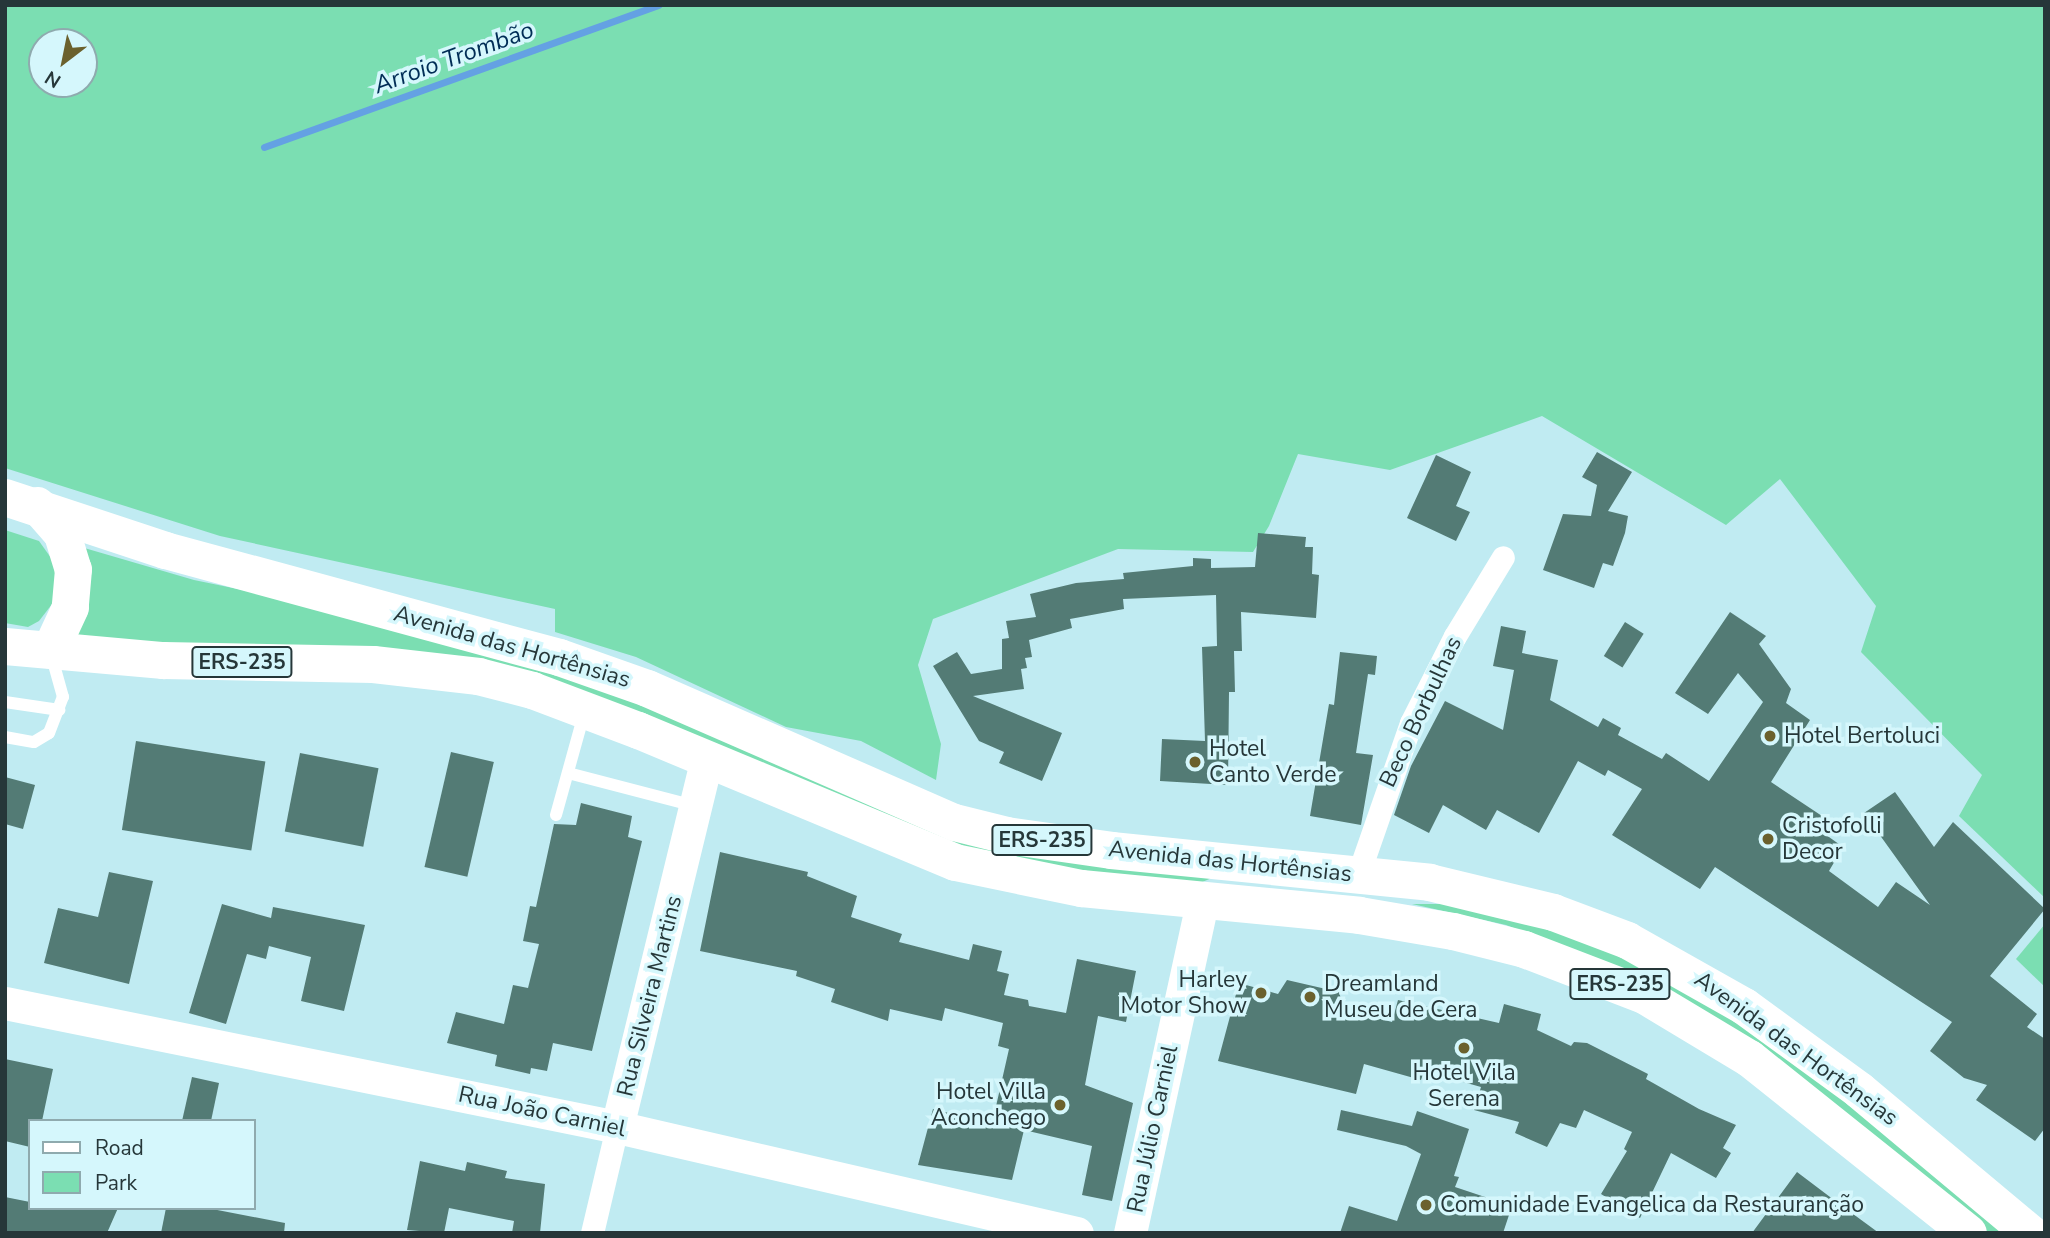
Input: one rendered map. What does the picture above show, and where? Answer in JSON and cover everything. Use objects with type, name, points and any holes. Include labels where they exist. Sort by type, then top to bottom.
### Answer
[{"type":"main road","points":[[21,501],[62,534],[74,569],[70,607],[50,650]]},
{"type":"main road","name":"Avenida das Hortênsias","points":[[21,501],[165,550],[572,661],[647,688],[954,822],[1006,835],[1111,850],[1429,882],[1553,912],[1627,940],[1687,971],[1744,1006],[1859,1090],[2030,1233]]},
{"type":"main road","name":"Avenida das Hortênsias","points":[[5,646],[163,660],[422,668],[532,690],[955,862],[1068,886],[1202,902],[1359,915],[1453,931],[1591,971],[1644,995],[1749,1058],[1968,1233]]},
{"type":"main road","points":[[1202,902],[1217,882],[1237,880],[1369,888],[1429,882]]},
{"type":"street","name":"Beco Borbulhas","points":[[1358,875],[1410,723],[1454,636],[1503,557]]},
{"type":"street","name":"Rua Silveira Martins","points":[[592,1233],[698,807],[707,759]]},
{"type":"street","name":"Rua Júlio Carniel","points":[[1130,1233],[1202,902]]},
{"type":"street","name":"Rua João Carniel","points":[[5,1003],[617,1127],[1077,1233]]},
{"type":"lane","points":[[5,737],[42,741],[59,710],[62,686],[50,650]]},
{"type":"lane","points":[[5,702],[59,710]]},
{"type":"lane","points":[[556,815],[585,710]]},
{"type":"lane","points":[[568,773],[698,807]]},
{"type":"green space","points":[[5,5],[2045,5],[2045,898],[1959,816],[1982,775],[1861,652],[1876,606],[1780,479],[1726,525],[1542,416],[1390,470],[1298,454],[1269,526],[1253,552],[1118,549],[933,619],[918,665],[941,744],[936,780],[861,741],[786,727],[636,657],[555,632],[555,609],[220,536],[5,468]]},
{"type":"green space","points":[[5,530],[39,541],[56,565],[56,599],[39,621],[28,627],[5,623]]},
{"type":"green space","points":[[81,547],[194,580],[380,618],[622,694],[874,806],[1214,877],[1193,886],[1055,869],[955,848],[674,728],[205,648],[65,636],[83,612],[90,589]]},
{"type":"green space","points":[[1412,904],[1458,904],[1515,916],[1617,953],[1754,1029],[2011,1233],[1989,1233],[1900,1157],[1638,976],[1506,925]]},
{"type":"green space","points":[[2045,924],[2045,987],[2016,959]]},
{"type":"building","points":[[1597,452],[1632,472],[1608,511],[1628,516],[1625,533],[1613,566],[1603,563],[1594,588],[1543,570],[1563,514],[1591,516],[1597,485],[1582,477]]},
{"type":"building","points":[[1436,455],[1471,472],[1456,506],[1470,512],[1456,541],[1407,518]]},
{"type":"building","points":[[1258,533],[1306,537],[1305,547],[1313,547],[1312,574],[1319,575],[1316,618],[1241,612],[1242,651],[1234,651],[1235,692],[1229,692],[1228,785],[1160,781],[1162,739],[1205,741],[1202,647],[1217,646],[1216,595],[1123,599],[1124,609],[1070,619],[1072,628],[1029,640],[1032,657],[1025,658],[1027,668],[1021,669],[1024,689],[973,696],[1062,733],[1042,781],[999,763],[1004,752],[979,741],[933,666],[957,652],[971,674],[1002,669],[1002,639],[1009,638],[1006,621],[1036,617],[1030,594],[1076,583],[1124,579],[1123,573],[1193,566],[1193,558],[1211,559],[1211,568],[1255,567]]},
{"type":"building","points":[[1730,612],[1766,636],[1759,644],[1791,689],[1786,703],[1810,720],[1771,782],[1822,816],[1815,827],[1843,847],[1829,871],[1878,907],[1896,882],[1930,905],[1864,813],[1895,792],[1934,847],[1953,822],[2045,909],[1990,976],[2037,1014],[2027,1027],[2045,1039],[2045,1128],[2035,1141],[1976,1100],[1987,1085],[1964,1078],[1930,1051],[1952,1022],[1715,867],[1700,889],[1612,835],[1642,789],[1608,770],[1605,776],[1578,761],[1539,833],[1497,810],[1486,830],[1443,805],[1429,833],[1394,815],[1411,766],[1445,701],[1503,730],[1514,670],[1493,666],[1501,626],[1526,631],[1522,653],[1558,660],[1550,700],[1598,727],[1603,718],[1621,728],[1618,735],[1662,759],[1666,753],[1709,781],[1763,702],[1738,673],[1708,714],[1675,693]]},
{"type":"building","points":[[1625,622],[1644,634],[1622,668],[1604,656]]},
{"type":"building","points":[[1340,652],[1377,656],[1375,675],[1368,674],[1356,753],[1373,755],[1361,825],[1310,816],[1329,704],[1334,705]]},
{"type":"building","points":[[136,741],[265,761],[251,850],[122,830]]},
{"type":"building","points":[[451,752],[494,762],[467,877],[424,867]]},
{"type":"building","points":[[300,753],[379,768],[363,847],[285,832]]},
{"type":"building","points":[[5,777],[35,785],[23,829],[5,824]]},
{"type":"building","points":[[581,803],[632,816],[628,837],[642,841],[592,1051],[553,1043],[547,1071],[531,1068],[530,1074],[495,1066],[497,1055],[447,1043],[456,1012],[504,1024],[513,985],[528,988],[539,944],[523,941],[530,906],[536,907],[554,824],[576,825]]},
{"type":"building","points":[[720,852],[808,872],[807,876],[857,896],[851,917],[902,934],[899,942],[969,960],[973,944],[1002,951],[997,971],[1009,974],[1004,995],[1028,1000],[1029,1006],[1066,1013],[1077,959],[1136,971],[1126,1022],[1098,1016],[1085,1085],[1133,1103],[1112,1201],[1082,1195],[1092,1146],[1024,1130],[1012,1180],[918,1165],[933,1109],[992,1124],[1009,1049],[998,1046],[1003,1023],[945,1008],[942,1021],[890,1009],[888,1021],[831,1002],[835,989],[796,976],[797,971],[700,951]]},
{"type":"building","points":[[109,872],[153,881],[129,984],[44,963],[58,908],[98,917]]},
{"type":"building","points":[[222,904],[271,918],[273,907],[365,925],[344,1011],[301,1001],[311,957],[269,946],[266,959],[247,954],[226,1024],[189,1013]]},
{"type":"building","points":[[1287,980],[1339,992],[1344,1009],[1392,1022],[1398,1000],[1499,1023],[1504,1004],[1541,1014],[1537,1030],[1571,1046],[1574,1042],[1587,1043],[1648,1074],[1646,1079],[1699,1109],[1736,1125],[1723,1148],[1731,1153],[1716,1178],[1671,1153],[1640,1218],[1601,1194],[1627,1151],[1624,1149],[1632,1132],[1584,1110],[1576,1128],[1560,1123],[1547,1147],[1515,1133],[1519,1122],[1474,1110],[1481,1087],[1424,1071],[1421,1080],[1364,1064],[1356,1094],[1218,1061],[1239,983],[1278,994]]},
{"type":"building","points":[[5,1059],[53,1069],[42,1119],[28,1119],[28,1147],[5,1141]]},
{"type":"building","points":[[192,1077],[219,1083],[211,1119],[182,1119]]},
{"type":"building","points":[[1341,1110],[1412,1126],[1417,1111],[1469,1129],[1454,1176],[1459,1177],[1455,1187],[1512,1206],[1503,1233],[1340,1233],[1349,1206],[1397,1221],[1421,1154],[1406,1146],[1337,1130]]},
{"type":"building","points":[[420,1161],[465,1171],[467,1162],[507,1171],[505,1178],[545,1184],[540,1233],[512,1233],[514,1221],[449,1208],[444,1233],[407,1230]]},
{"type":"building","points":[[1797,1172],[1834,1200],[1879,1233],[1752,1233]]},
{"type":"building","points":[[5,1197],[28,1202],[28,1210],[117,1210],[107,1233],[5,1233]]},
{"type":"building","points":[[166,1210],[217,1210],[285,1223],[284,1233],[161,1233]]},
{"type":"waterway","name":"Arroio Trombão","points":[[264,147],[658,5]]},
{"type":"place","name":"Hotel Bertoluci","points":[[1770,736]]},
{"type":"place","name":"Hotel Canto Verde","points":[[1195,762]]},
{"type":"place","name":"Cristofolli Decor","points":[[1768,839]]},
{"type":"place","name":"Harley Motor Show","points":[[1261,993]]},
{"type":"place","name":"Dreamland Museu de Cera","points":[[1310,997]]},
{"type":"place","name":"Hotel Vila Serena","points":[[1464,1048]]},
{"type":"place","name":"Hotel Villa Aconchego","points":[[1060,1105]]},
{"type":"place","name":"Comunidade Evangelica da Restauranção","points":[[1426,1205]]}]
